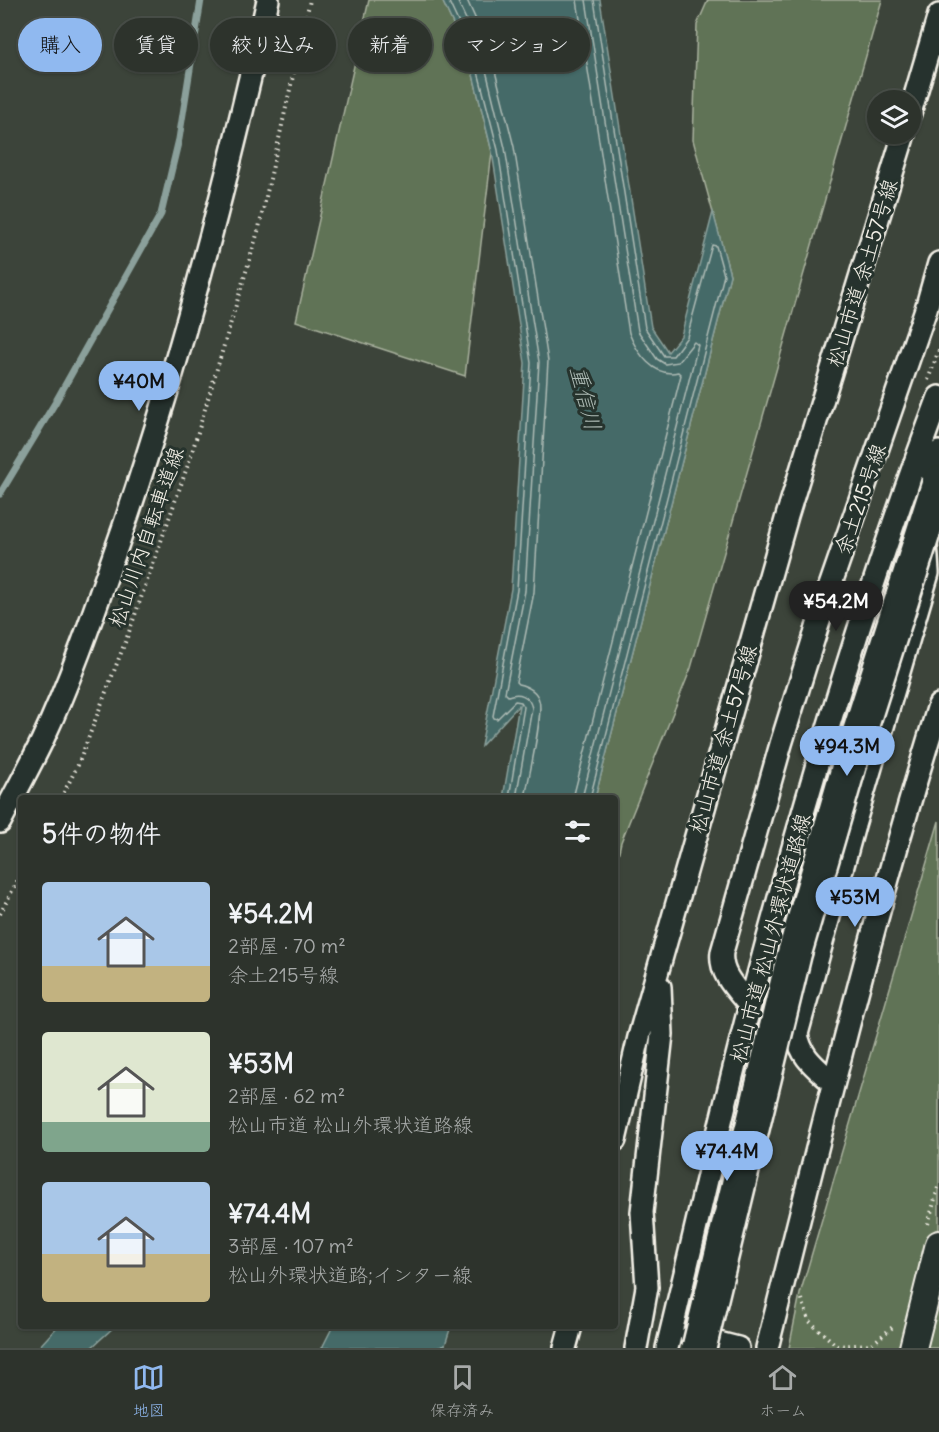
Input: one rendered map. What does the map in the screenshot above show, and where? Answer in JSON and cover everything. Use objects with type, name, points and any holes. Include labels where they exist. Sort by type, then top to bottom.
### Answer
[{"type":"highway","points":[[699,1348],[794,955],[851,759],[939,483]]},
{"type":"street","points":[[0,822],[42,741],[78,653],[139,480],[190,311],[243,111],[268,0]]},
{"type":"street","points":[[917,90],[939,15]]},
{"type":"street","name":"松山市道 余土57号線","points":[[618,1127],[639,1037],[787,516],[901,144]]},
{"type":"street","name":"余土215号線","points":[[750,1006],[725,974],[720,963],[722,952],[781,744],[822,611],[926,309],[939,263]]},
{"type":"street","name":"松山市道 松山外環状道路線","points":[[669,1348],[750,1006],[821,749],[890,536],[939,398]]},
{"type":"street","points":[[833,1083],[806,1058],[799,1048],[797,1034],[854,825],[928,573],[927,545],[920,526],[919,508],[939,452]]},
{"type":"street","points":[[767,1348],[833,1083],[915,783],[939,705]]},
{"type":"street","points":[[643,1347],[647,1287],[642,1212],[662,1034],[660,968]]},
{"type":"street","points":[[913,1348],[933,1236]]},
{"type":"street","points":[[565,1348],[570,1329]]},
{"type":"street","points":[[669,1348],[688,1335],[738,1348]]},
{"type":"path","name":"松山川内自転車道線","points":[[62,795],[78,765],[129,632],[193,448],[259,228],[310,0]]},
{"type":"path","points":[[0,914],[18,880]]},
{"type":"path","points":[[933,1236],[939,1184]]},
{"type":"path","points":[[800,1294],[809,1322],[837,1346],[872,1344],[903,1320]]},
{"type":"green space","points":[[369,0],[442,0],[450,18],[444,18],[444,72],[472,72],[492,152],[465,376],[296,321],[353,72],[432,72],[432,18],[365,18]]},
{"type":"green space","points":[[708,0],[882,0],[691,668],[621,842],[618,856],[618,795],[596,795],[730,275],[693,140],[697,25]]},
{"type":"green space","points":[[939,821],[939,1348],[789,1348],[800,1294]]},
{"type":"water","name":"重信川","points":[[442,0],[600,0],[651,327],[668,352],[681,336],[713,212],[730,275],[596,795],[504,795],[519,705],[481,746],[511,589],[525,363],[492,152],[472,72],[590,72],[590,18],[450,18]]},
{"type":"water","points":[[55,1329],[112,1329],[91,1348],[38,1348]]},
{"type":"water","points":[[332,1329],[450,1329],[445,1345],[437,1348],[322,1348]]},
{"type":"waterway","points":[[0,494],[55,403],[161,214],[179,139],[201,0]]}]
